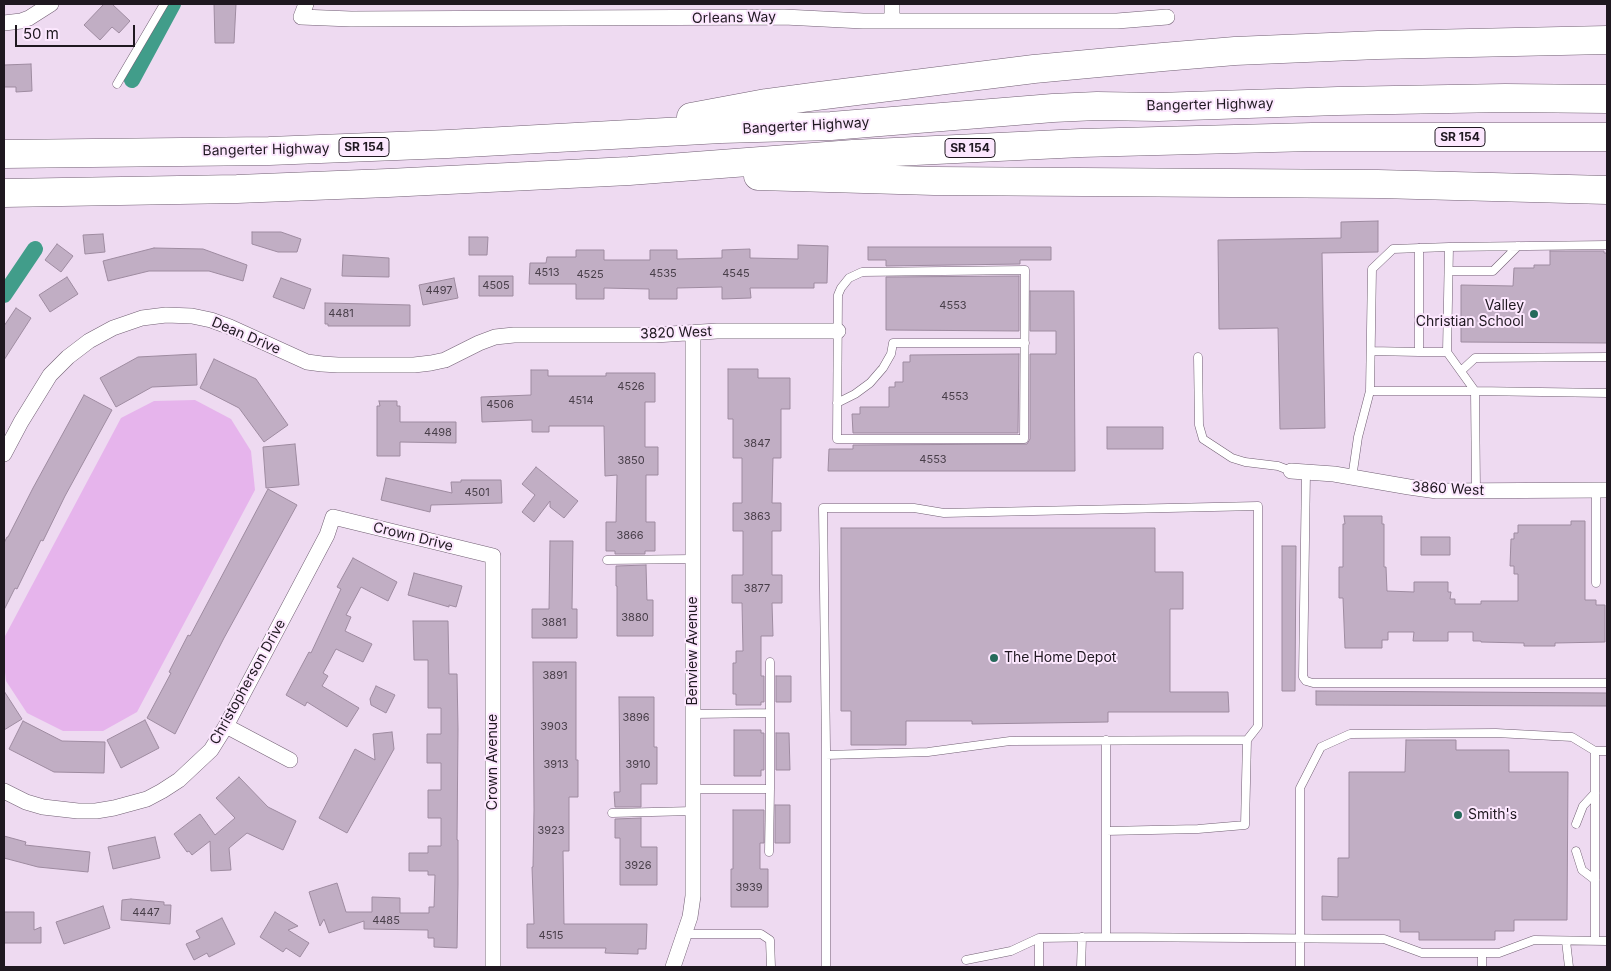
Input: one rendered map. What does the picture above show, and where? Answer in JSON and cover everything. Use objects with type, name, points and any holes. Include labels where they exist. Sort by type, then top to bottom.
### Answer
[{"type":"highway","points":[[608,135],[704,114],[775,102],[1092,63],[1226,52],[1306,48],[1599,39]]},
{"type":"highway","name":"Bangerter Highway","points":[[4,154],[269,151],[521,141],[608,135],[831,126],[1097,106],[1158,107],[1495,98],[1607,99]]},
{"type":"highway","name":"SR 154","points":[[4,192],[246,188],[397,183],[629,171],[853,154],[1081,143],[1312,137],[1607,137]]},
{"type":"highway","points":[[629,171],[850,179],[1370,184],[1607,190]]},
{"type":"street","points":[[892,4],[892,21]]},
{"type":"street","points":[[4,23],[29,18],[48,6]]},
{"type":"street","name":"Orleans Way","points":[[303,10],[351,19],[692,11],[892,21],[1117,21],[1167,17]]},
{"type":"street","name":"Dean Drive","points":[[4,454],[50,375],[68,357],[88,341],[113,328],[142,318],[166,315],[192,316],[211,320],[307,362],[322,364],[414,365],[431,363],[445,360],[495,337],[514,335]]},
{"type":"street","name":"3820 West","points":[[514,335],[655,335],[693,332],[838,331]]},
{"type":"street","name":"Benview Avenue","points":[[673,967],[690,917],[693,896],[693,332]]},
{"type":"street","name":"3860 West","points":[[1291,471],[1424,489],[1476,491],[1602,490]]},
{"type":"street","name":"Crown Drive","points":[[332,517],[493,556]]},
{"type":"street","name":"Christopherson Drive","points":[[4,791],[26,802],[43,807],[96,811],[131,804],[162,791],[179,780],[211,750],[226,726],[327,536],[332,517]]},
{"type":"street","name":"Crown Avenue","points":[[493,556],[493,967]]},
{"type":"street","points":[[226,726],[290,760]]},
{"type":"lane","points":[[117,84],[164,4]]},
{"type":"lane","points":[[1352,478],[1358,437],[1370,390],[1372,269],[1393,249],[1607,245]]},
{"type":"lane","points":[[1449,271],[1494,271],[1518,246]]},
{"type":"lane","points":[[1449,247],[1447,352],[1475,390],[1476,491]]},
{"type":"lane","points":[[1419,248],[1419,352]]},
{"type":"lane","points":[[1024,270],[1024,439],[837,439],[838,331],[838,296],[840,288],[855,274],[862,272],[1024,270]]},
{"type":"lane","points":[[837,403],[855,394],[870,383],[883,368],[891,354],[893,343],[1024,343]]},
{"type":"lane","points":[[1371,351],[1447,352]]},
{"type":"lane","points":[[1198,357],[1199,426],[1203,439],[1232,458],[1245,462],[1278,466],[1291,471]]},
{"type":"lane","points":[[1461,371],[1475,358],[1607,357]]},
{"type":"lane","points":[[1370,390],[1607,392]]},
{"type":"lane","points":[[1306,472],[1303,677],[1306,681],[1313,683],[1607,683]]},
{"type":"lane","points":[[1596,583],[1602,490]]},
{"type":"lane","points":[[826,967],[823,508],[914,508],[944,513],[1258,506],[1258,726],[1246,740],[1245,825],[1198,830],[1106,832]]},
{"type":"lane","points":[[607,560],[693,558]]},
{"type":"lane","points":[[769,852],[770,662]]},
{"type":"lane","points":[[693,714],[770,713]]},
{"type":"lane","points":[[1300,967],[1300,788],[1321,747],[1350,734],[1496,733],[1572,737],[1595,751],[1607,751]]},
{"type":"lane","points":[[1106,740],[1106,937]]},
{"type":"lane","points":[[826,755],[928,752],[1010,742],[1246,740]]},
{"type":"lane","points":[[1595,751],[1595,941]]},
{"type":"lane","points":[[693,789],[770,789]]},
{"type":"lane","points":[[1576,824],[1583,806],[1595,794]]},
{"type":"lane","points":[[612,813],[693,811]]},
{"type":"lane","points":[[1576,851],[1582,870],[1595,880]]},
{"type":"lane","points":[[685,934],[761,934],[770,940],[772,967]]},
{"type":"lane","points":[[1081,967],[1082,937]]},
{"type":"lane","points":[[966,960],[1011,951],[1039,938],[1384,939],[1422,953],[1499,953],[1534,940],[1607,941]]},
{"type":"lane","points":[[1039,938],[1039,967]]},
{"type":"lane","points":[[1566,941],[1569,967]]},
{"type":"lane","points":[[1482,953],[1482,967]]},
{"type":"shaded area","points":[[195,400],[231,419],[251,451],[255,490],[137,712],[103,731],[63,731],[27,713],[6,681],[4,638],[121,418],[154,401]]},
{"type":"building","points":[[104,4],[112,4],[130,21],[119,33],[112,27],[100,40],[84,25]]},
{"type":"building","points":[[214,4],[236,4],[234,43],[215,43]]},
{"type":"building","points":[[31,64],[32,91],[16,92],[16,87],[4,87],[4,65]]},
{"type":"building","points":[[1378,221],[1378,252],[1322,253],[1325,428],[1280,429],[1278,328],[1219,329],[1218,240],[1341,238],[1341,222]]},
{"type":"building","points":[[252,232],[281,232],[301,239],[297,252],[278,252],[252,244]]},
{"type":"building","points":[[103,234],[105,252],[85,254],[83,235]]},
{"type":"building","points":[[469,237],[488,237],[487,255],[469,255]]},
{"type":"building","points":[[57,244],[73,256],[61,272],[45,260]]},
{"type":"building","points":[[798,245],[828,246],[827,283],[814,283],[814,288],[750,288],[751,298],[722,299],[722,287],[677,288],[677,299],[649,299],[649,289],[604,288],[604,299],[576,299],[576,284],[529,284],[530,263],[546,263],[547,257],[576,257],[576,250],[604,250],[604,260],[650,260],[650,250],[677,250],[677,259],[722,258],[722,250],[750,249],[750,258],[798,259]]},
{"type":"building","points":[[868,247],[1051,247],[1051,260],[1020,260],[1020,264],[886,266],[886,260],[868,260]]},
{"type":"building","points":[[154,248],[203,249],[247,265],[243,281],[209,271],[149,271],[108,281],[103,261]]},
{"type":"building","name":"Valley Christian School","points":[[1550,251],[1604,251],[1604,253],[1607,253],[1607,343],[1461,342],[1461,285],[1513,286],[1514,268],[1534,268],[1534,265],[1550,265]]},
{"type":"building","points":[[343,255],[389,258],[389,277],[342,276]]},
{"type":"building","points":[[479,276],[513,276],[513,296],[479,296]]},
{"type":"building","points":[[1019,276],[1019,331],[886,330],[886,277]]},
{"type":"building","points":[[67,277],[78,294],[50,312],[39,295]]},
{"type":"building","points":[[281,278],[311,289],[304,309],[273,297]]},
{"type":"building","points":[[454,278],[458,298],[423,305],[419,285]]},
{"type":"building","points":[[1030,291],[1074,291],[1075,471],[828,471],[829,449],[853,449],[853,445],[1027,444],[1030,439],[1030,354],[1056,354],[1056,331],[1030,331]]},
{"type":"building","points":[[325,303],[410,305],[410,326],[328,326],[328,324],[325,324]]},
{"type":"building","points":[[16,308],[31,318],[4,360],[4,326]]},
{"type":"building","points":[[196,354],[197,385],[152,387],[116,407],[100,378],[138,357]]},
{"type":"building","points":[[1019,354],[1018,433],[853,433],[852,414],[860,414],[860,407],[889,407],[889,387],[895,387],[895,382],[903,382],[903,362],[910,362],[910,355]]},
{"type":"building","points":[[214,359],[256,379],[288,425],[264,442],[239,408],[200,388]]},
{"type":"building","points":[[728,369],[758,369],[758,378],[790,378],[790,409],[781,409],[781,458],[773,458],[772,503],[781,503],[781,531],[772,531],[772,575],[782,575],[782,603],[772,603],[773,636],[761,636],[761,676],[764,676],[764,702],[761,702],[761,705],[736,705],[736,694],[733,694],[733,663],[736,663],[736,651],[743,651],[742,603],[732,603],[732,575],[743,575],[743,531],[733,531],[733,503],[742,503],[742,458],[733,458],[733,419],[728,419]]},
{"type":"building","points":[[531,370],[548,370],[548,376],[606,376],[606,373],[655,373],[655,402],[645,402],[645,447],[658,447],[658,475],[646,475],[646,522],[655,522],[655,551],[645,551],[645,554],[615,554],[615,551],[606,551],[606,522],[616,522],[617,475],[605,476],[604,426],[549,426],[549,432],[532,432],[532,420],[482,422],[481,397],[531,395]]},
{"type":"building","points":[[84,395],[112,410],[65,496],[43,541],[41,540],[17,589],[15,588],[4,610],[4,543]]},
{"type":"building","points":[[379,401],[397,401],[397,406],[400,406],[400,422],[456,422],[456,443],[400,442],[400,456],[377,456],[377,406],[380,406]]},
{"type":"building","points":[[1107,427],[1163,427],[1163,449],[1107,449]]},
{"type":"building","points":[[295,444],[299,485],[266,488],[263,447]]},
{"type":"building","points":[[536,467],[578,501],[564,518],[550,507],[550,501],[534,522],[522,512],[535,495],[522,484]]},
{"type":"building","points":[[386,478],[452,493],[451,482],[461,482],[461,480],[501,480],[502,503],[431,505],[430,512],[381,500]]},
{"type":"building","points":[[268,489],[297,505],[224,638],[175,734],[147,718],[171,673],[169,672],[188,635],[190,636]]},
{"type":"building","points":[[1344,516],[1382,516],[1387,591],[1414,592],[1414,582],[1448,582],[1448,592],[1451,592],[1450,599],[1455,599],[1455,604],[1481,604],[1481,601],[1518,601],[1518,574],[1514,574],[1514,566],[1510,566],[1511,539],[1514,539],[1514,533],[1518,533],[1518,525],[1571,525],[1571,521],[1585,521],[1585,600],[1596,600],[1596,605],[1605,605],[1605,642],[1555,643],[1555,646],[1524,646],[1524,643],[1473,641],[1473,632],[1448,632],[1448,641],[1413,641],[1414,632],[1388,632],[1388,640],[1382,640],[1382,648],[1345,648],[1343,598],[1339,598],[1339,567],[1343,567]]},
{"type":"building","name":"The Home Depot","points":[[841,528],[1155,528],[1155,572],[1183,572],[1183,609],[1170,609],[1170,692],[1228,692],[1229,712],[1108,712],[1108,722],[972,724],[972,721],[906,721],[906,745],[851,745],[851,711],[841,711]]},
{"type":"building","points":[[1421,537],[1450,537],[1450,555],[1421,555]]},
{"type":"building","points":[[550,541],[573,541],[572,609],[577,609],[577,638],[532,638],[532,609],[549,609]]},
{"type":"building","points":[[1282,546],[1296,546],[1295,691],[1282,691]]},
{"type":"building","points":[[353,558],[397,582],[388,601],[361,587],[346,615],[351,617],[345,631],[372,644],[363,662],[336,649],[323,673],[328,676],[322,686],[359,708],[347,727],[307,702],[305,706],[286,695],[309,652],[311,653],[341,589],[337,587]]},
{"type":"building","points":[[646,565],[647,600],[653,600],[653,636],[617,636],[616,566]]},
{"type":"building","points":[[414,573],[462,586],[456,607],[449,605],[449,607],[408,595]]},
{"type":"building","points":[[413,621],[448,621],[449,674],[457,674],[457,948],[434,947],[434,938],[428,938],[428,930],[364,929],[364,921],[329,933],[324,919],[320,926],[309,892],[337,883],[346,912],[372,912],[372,897],[400,898],[400,913],[429,913],[429,907],[434,907],[435,875],[428,875],[428,871],[409,871],[409,853],[428,853],[428,846],[441,846],[441,818],[428,818],[428,790],[441,790],[441,763],[427,763],[427,734],[441,734],[441,708],[428,708],[428,660],[414,660]]},
{"type":"building","points":[[533,662],[576,662],[578,797],[569,797],[569,851],[563,851],[564,924],[647,924],[646,949],[638,949],[638,954],[605,953],[606,948],[527,948],[527,924],[534,924],[532,867],[534,810]]},
{"type":"building","points":[[776,676],[791,676],[791,702],[776,702]]},
{"type":"building","points":[[376,686],[395,695],[386,713],[371,705],[370,699]]},
{"type":"building","points":[[4,691],[22,719],[4,730]]},
{"type":"building","points":[[1316,691],[1607,693],[1607,706],[1316,705]]},
{"type":"building","points":[[619,697],[654,697],[654,747],[657,747],[657,784],[641,784],[641,807],[615,807],[614,792],[620,792]]},
{"type":"building","points":[[145,720],[159,748],[121,768],[107,740]]},
{"type":"building","points":[[23,721],[62,741],[105,742],[104,773],[54,772],[9,749]]},
{"type":"building","points":[[734,730],[761,730],[761,733],[764,733],[764,770],[761,770],[761,776],[734,776]]},
{"type":"building","points":[[392,732],[394,749],[347,833],[319,818],[355,749],[375,760],[373,734]]},
{"type":"building","points":[[776,733],[789,733],[790,770],[776,770]]},
{"type":"building","name":"Smith's","points":[[1406,740],[1456,740],[1456,750],[1509,750],[1509,772],[1568,772],[1567,920],[1514,920],[1514,931],[1495,931],[1495,940],[1419,940],[1419,932],[1400,932],[1400,920],[1322,920],[1322,896],[1338,897],[1338,858],[1349,858],[1349,772],[1405,772]]},
{"type":"building","points":[[239,777],[268,807],[296,821],[283,850],[247,833],[229,848],[231,870],[211,871],[210,841],[192,855],[189,851],[187,852],[174,834],[200,814],[215,835],[235,818],[216,798]]},
{"type":"building","points":[[775,805],[790,805],[790,843],[775,843]]},
{"type":"building","points":[[733,810],[764,810],[764,843],[760,843],[760,869],[768,869],[768,907],[731,907]]},
{"type":"building","points":[[641,818],[641,847],[657,847],[657,885],[620,885],[620,838],[615,838],[615,819]]},
{"type":"building","points":[[4,836],[26,842],[25,845],[90,852],[88,872],[38,867],[4,858]]},
{"type":"building","points":[[155,837],[160,858],[113,869],[108,847]]},
{"type":"building","points":[[122,900],[164,902],[164,905],[171,905],[170,924],[121,920]]},
{"type":"building","points":[[103,906],[110,928],[64,944],[56,922]]},
{"type":"building","points":[[4,912],[34,912],[34,930],[41,927],[41,943],[4,943]]},
{"type":"building","points":[[275,912],[298,926],[288,930],[309,943],[300,957],[286,948],[283,952],[260,937]]},
{"type":"building","points":[[222,918],[235,944],[209,957],[207,953],[194,960],[186,944],[200,938],[196,931]]},
{"type":"waterway","points":[[132,80],[173,4]]},
{"type":"waterway","points":[[4,295],[35,249]]},
{"type":"place","name":"Valley Christian School","points":[[1534,314]]},
{"type":"place","name":"The Home Depot","points":[[994,658]]},
{"type":"place","name":"Smith's","points":[[1458,815]]}]
